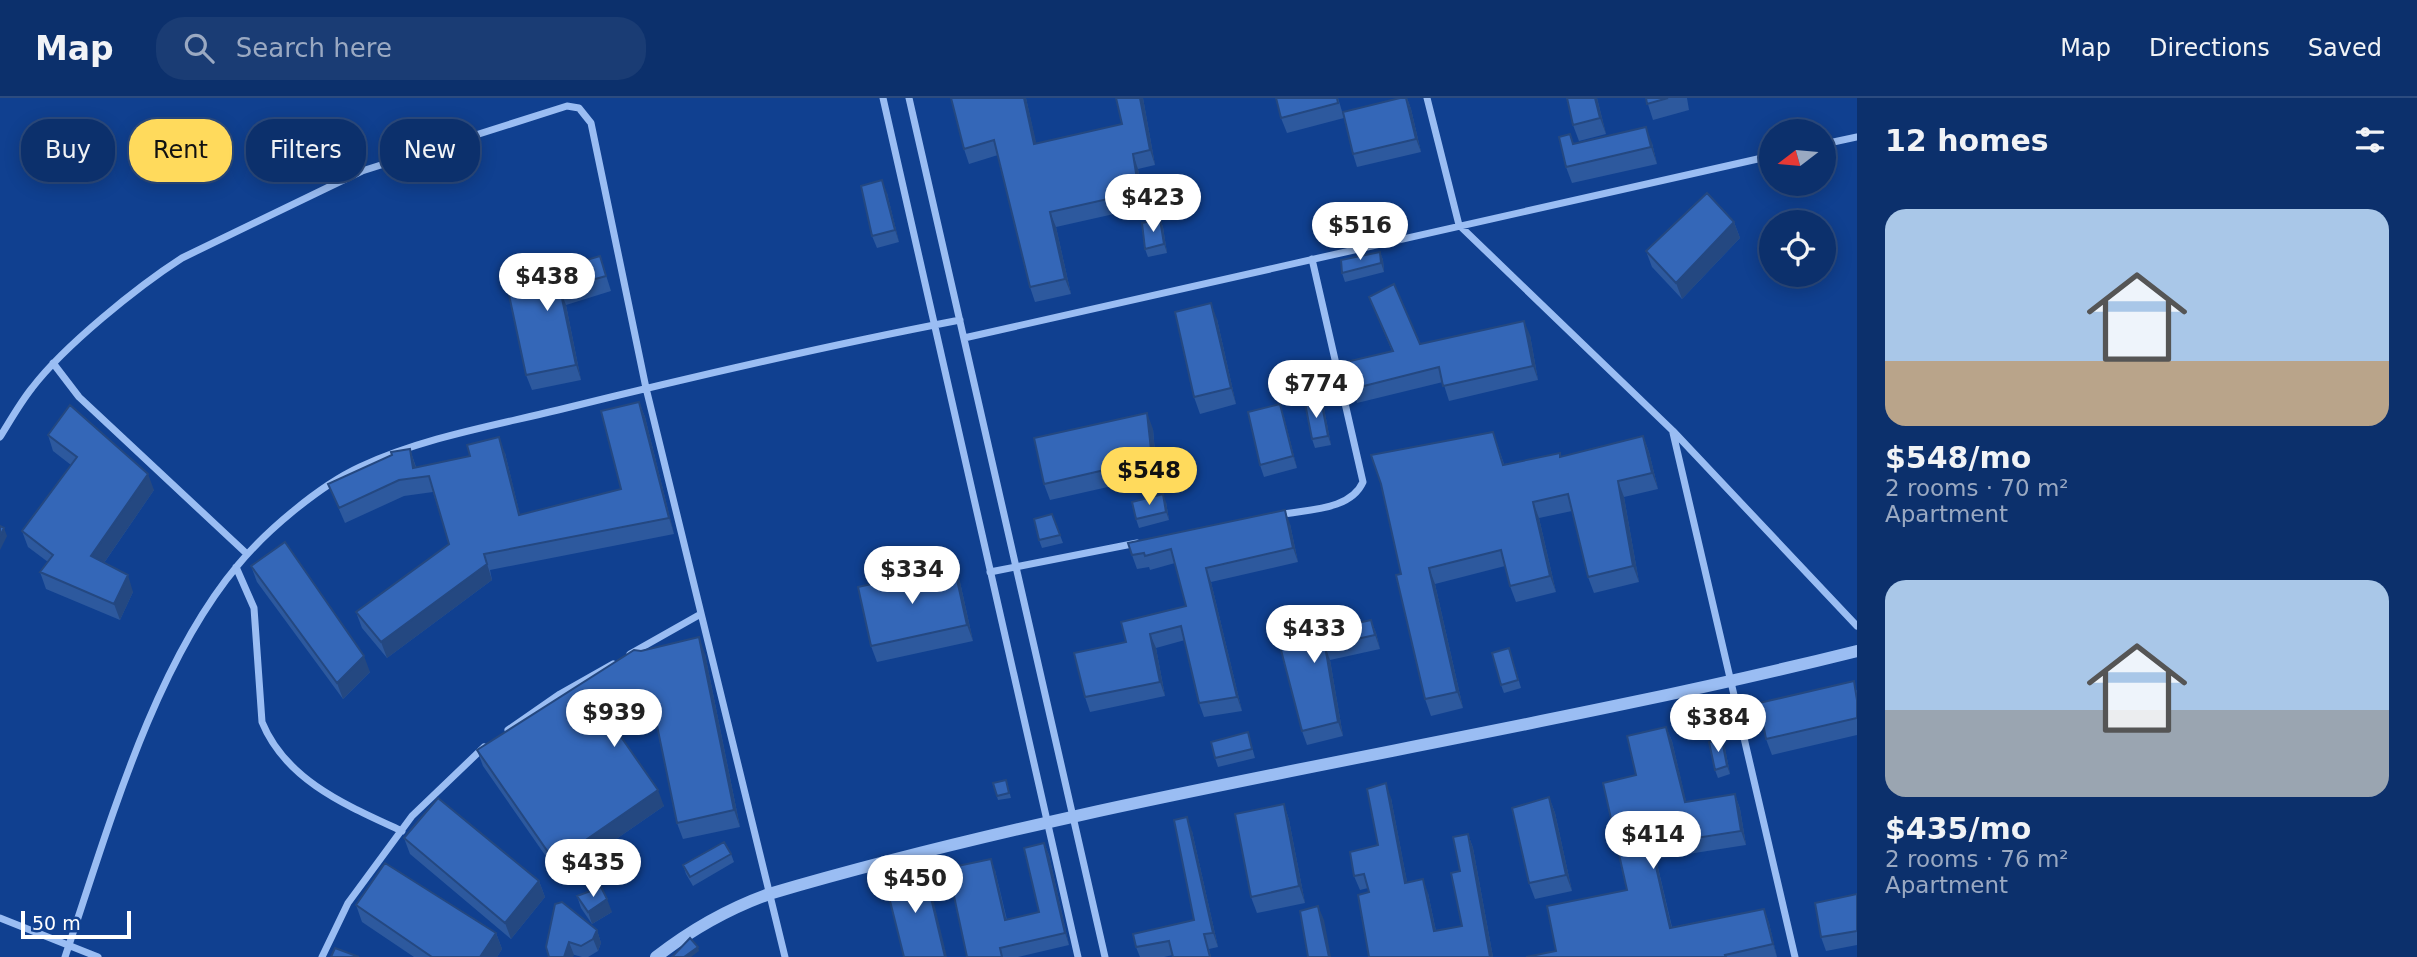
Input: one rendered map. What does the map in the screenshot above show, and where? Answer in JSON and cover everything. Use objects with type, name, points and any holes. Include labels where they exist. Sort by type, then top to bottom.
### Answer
[{"type":"street","points":[[883,98],[1078,957]]},
{"type":"street","points":[[1427,98],[1459,225],[1673,431],[1857,626]]},
{"type":"street","points":[[912,99],[1105,957]]},
{"type":"street","points":[[0,437],[31,389],[53,363],[158,274],[182,258],[362,171],[567,106],[579,108],[591,123],[646,388],[699,615],[785,957]]},
{"type":"street","points":[[1836,142],[1857,137]]},
{"type":"street","points":[[964,338],[1759,159]]},
{"type":"street","points":[[1268,517],[1347,502],[1359,492],[1363,482],[1312,259]]},
{"type":"street","points":[[65,957],[145,729],[189,638],[236,567],[293,513],[359,467],[426,443],[646,388],[960,320]]},
{"type":"street","points":[[53,363],[79,397],[247,555]]},
{"type":"street","points":[[1673,431],[1734,682],[1795,957]]},
{"type":"street","points":[[990,572],[1148,540]]},
{"type":"street","points":[[236,567],[254,608],[262,722],[269,738],[291,765],[332,799],[402,831]]},
{"type":"street","points":[[322,957],[348,903],[402,831],[474,754],[560,694],[699,615]]},
{"type":"street","points":[[656,957],[701,925],[734,907],[769,894],[1047,821],[1734,682],[1857,651]]},
{"type":"street","points":[[0,918],[98,957]]},
{"type":"building","points":[[951,98],[1024,98],[1034,144],[1122,124],[1116,98],[1140,98],[1150,150],[1133,154],[1139,192],[1050,212],[1065,279],[1030,287],[994,140],[964,149]]},
{"type":"building","points":[[1276,98],[1337,98],[1338,103],[1281,118]]},
{"type":"building","points":[[1406,98],[1416,139],[1353,154],[1343,112]]},
{"type":"building","points":[[1567,98],[1595,98],[1600,118],[1573,125]]},
{"type":"building","points":[[1646,98],[1668,98],[1647,104]]},
{"type":"building","points":[[1646,127],[1651,147],[1566,167],[1559,137],[1570,134],[1573,144]]},
{"type":"building","points":[[882,180],[895,230],[872,236],[861,186]]},
{"type":"building","points":[[1707,193],[1734,222],[1676,283],[1646,251]]},
{"type":"building","points":[[1160,219],[1164,244],[1145,249],[1142,223]]},
{"type":"building","points":[[1380,252],[1381,263],[1342,273],[1341,260]]},
{"type":"building","points":[[600,256],[606,276],[560,289],[576,365],[526,375],[505,276],[555,266],[556,269]]},
{"type":"building","points":[[1394,284],[1420,344],[1524,321],[1533,366],[1443,386],[1439,367],[1352,389],[1346,362],[1393,351],[1369,297]]},
{"type":"building","points":[[1211,303],[1231,388],[1194,397],[1175,312]]},
{"type":"building","points":[[1321,400],[1328,436],[1312,439],[1305,403]]},
{"type":"building","points":[[639,402],[669,518],[484,554],[487,564],[381,642],[356,612],[449,544],[429,476],[399,480],[339,508],[328,484],[392,455],[391,452],[410,449],[413,468],[470,456],[467,445],[499,437],[519,515],[621,489],[601,411]]},
{"type":"building","points":[[1280,404],[1293,456],[1260,465],[1248,412]]},
{"type":"building","points":[[70,405],[148,474],[91,556],[128,575],[114,604],[40,572],[53,555],[22,531],[77,457],[48,435]]},
{"type":"building","points":[[1147,413],[1152,459],[1044,484],[1034,438]]},
{"type":"building","points":[[1493,432],[1503,465],[1560,453],[1560,457],[1643,436],[1652,473],[1618,481],[1633,566],[1588,577],[1568,494],[1533,502],[1550,576],[1510,586],[1501,550],[1429,568],[1457,692],[1425,699],[1396,575],[1401,574],[1381,484],[1371,455]]},
{"type":"building","points":[[1163,494],[1166,512],[1136,519],[1132,502]]},
{"type":"building","points":[[1285,510],[1293,548],[1206,568],[1237,697],[1199,703],[1181,626],[1150,634],[1160,682],[1085,697],[1074,653],[1126,642],[1121,622],[1186,606],[1171,549],[1145,556],[1144,553],[1132,555],[1128,543]]},
{"type":"building","points":[[1052,514],[1060,535],[1039,540],[1034,519]]},
{"type":"building","points":[[285,542],[364,656],[337,683],[251,566]]},
{"type":"building","points":[[954,566],[967,625],[871,646],[858,587]]},
{"type":"building","points":[[1317,611],[1322,631],[1371,620],[1375,635],[1325,646],[1338,722],[1302,731],[1274,623]]},
{"type":"building","points":[[699,637],[734,810],[677,823],[653,706],[634,712],[624,697],[603,711],[658,790],[564,855],[565,850],[555,862],[477,750],[634,650],[641,651]]},
{"type":"building","points":[[1509,648],[1518,680],[1501,685],[1492,653]]},
{"type":"building","points":[[1854,681],[1857,718],[1766,739],[1759,703]]},
{"type":"building","points":[[1666,727],[1685,802],[1735,794],[1741,831],[1651,845],[1670,928],[1764,909],[1773,944],[1725,955],[1726,957],[1526,957],[1556,951],[1547,906],[1627,890],[1603,783],[1636,775],[1627,736]]},
{"type":"building","points":[[1248,732],[1252,749],[1215,758],[1211,742]]},
{"type":"building","points":[[1722,740],[1727,766],[1715,770],[1709,742]]},
{"type":"building","points":[[1006,780],[1009,793],[997,796],[993,783]]},
{"type":"building","points":[[1386,783],[1405,883],[1423,879],[1434,931],[1462,926],[1451,873],[1460,871],[1453,837],[1468,834],[1490,957],[1369,957],[1358,895],[1369,892],[1364,874],[1354,876],[1350,852],[1378,845],[1367,789]]},
{"type":"building","points":[[1549,797],[1566,875],[1529,883],[1512,808]]},
{"type":"building","points":[[438,798],[539,881],[505,923],[404,838]]},
{"type":"building","points":[[1284,804],[1299,886],[1251,897],[1235,814]]},
{"type":"building","points":[[1187,817],[1213,933],[1204,934],[1210,957],[1173,957],[1169,941],[1136,947],[1133,934],[1194,920],[1174,820]]},
{"type":"building","points":[[724,842],[731,854],[690,877],[683,865]]},
{"type":"building","points":[[1044,843],[1065,933],[1000,948],[1002,957],[967,957],[948,868],[991,859],[1005,920],[1039,912],[1024,848]]},
{"type":"building","points":[[385,863],[496,933],[480,957],[432,957],[356,905]]},
{"type":"building","points":[[924,868],[945,957],[904,957],[884,877]]},
{"type":"building","points":[[601,887],[607,899],[588,912],[577,896]]},
{"type":"building","points":[[1857,894],[1857,931],[1821,937],[1815,903]]},
{"type":"building","points":[[562,902],[597,930],[593,939],[581,946],[569,942],[564,957],[549,957],[546,947],[555,904]]},
{"type":"building","points":[[1318,906],[1329,957],[1308,957],[1300,911]]},
{"type":"building","points":[[690,938],[698,947],[684,957],[672,957]]},
{"type":"building","points":[[335,948],[359,957],[331,957]]}]
